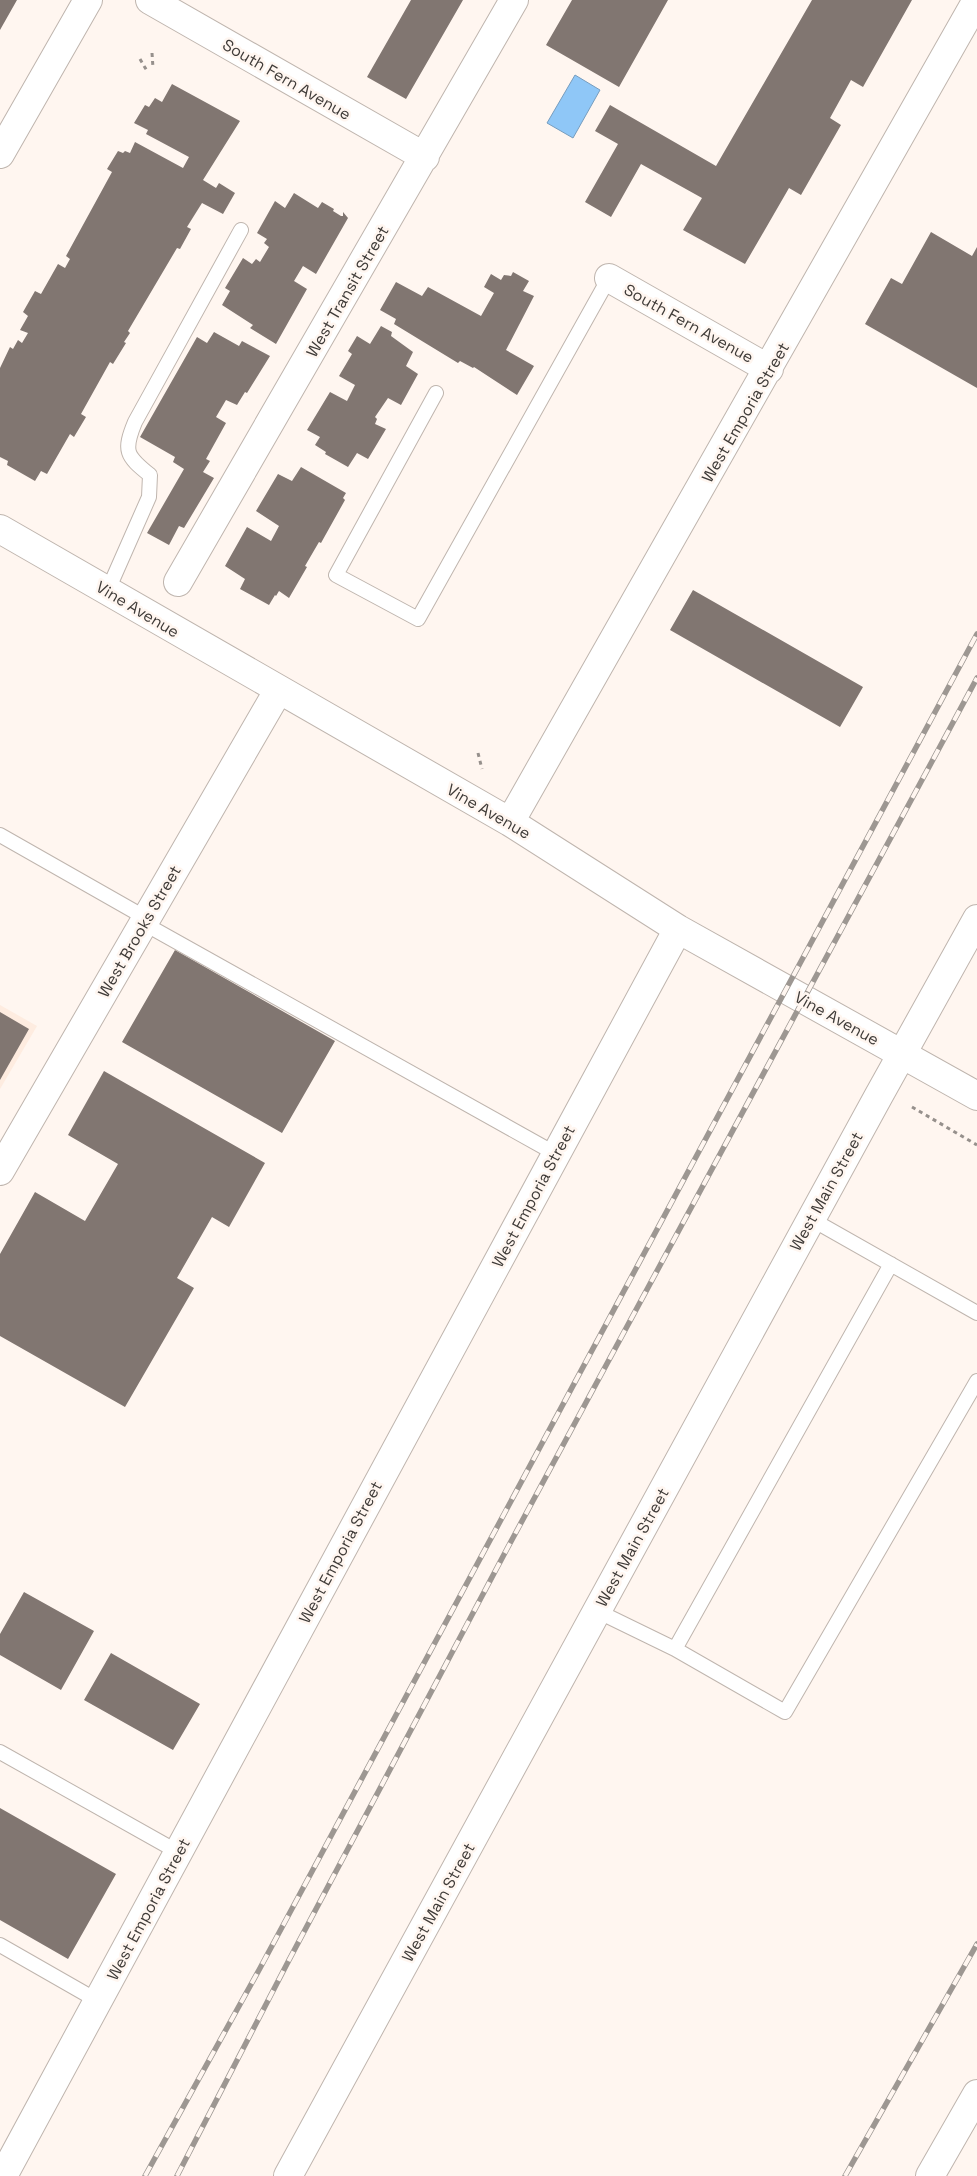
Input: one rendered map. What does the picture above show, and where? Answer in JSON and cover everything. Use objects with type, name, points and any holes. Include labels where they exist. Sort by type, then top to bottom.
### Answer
[{"type":"street","points":[[0,154],[88,0]]},
{"type":"street","name":"South Fern Avenue","points":[[150,0],[425,157]]},
{"type":"street","name":"West Transit Street","points":[[178,582],[514,0]]},
{"type":"street","name":"West Emporia Street","points":[[510,822],[977,0]]},
{"type":"street","name":"South Fern Avenue","points":[[609,278],[769,368]]},
{"type":"street","name":"Vine Avenue","points":[[0,529],[108,590],[278,691],[510,822],[678,929],[977,1096]]},
{"type":"street","name":"West Brooks Street","points":[[0,1171],[278,691]]},
{"type":"street","name":"West Main Street","points":[[288,2176],[811,1218],[977,919]]},
{"type":"street","name":"West Emporia Street","points":[[3,2176],[678,929]]},
{"type":"street","points":[[930,2176],[977,2094]]},
{"type":"lane","points":[[108,590],[149,497],[150,476],[132,461],[127,441],[135,422],[241,230]]},
{"type":"lane","points":[[436,393],[336,575],[418,619],[609,278]]},
{"type":"lane","points":[[0,835],[145,921],[556,1154]]},
{"type":"lane","points":[[811,1218],[977,1313]]},
{"type":"lane","points":[[675,1648],[892,1264]]},
{"type":"lane","points":[[597,1611],[675,1648],[785,1712],[977,1381]]},
{"type":"lane","points":[[0,1752],[178,1852]]},
{"type":"lane","points":[[0,1945],[98,2001]]},
{"type":"path","points":[[152,54],[153,68]]},
{"type":"path","points":[[140,59],[147,71]]},
{"type":"path","points":[[478,753],[483,775]]},
{"type":"path","points":[[912,1108],[977,1145]]},
{"type":"shaded area","points":[[0,1005],[37,1026],[0,1089]]},
{"type":"water","points":[[575,75],[600,90],[573,138],[547,123]]},
{"type":"building","points":[[0,0],[17,0],[0,30]]},
{"type":"building","points":[[411,0],[463,0],[406,99],[367,77]]},
{"type":"building","points":[[572,0],[668,0],[619,87],[546,45]]},
{"type":"building","points":[[812,0],[912,0],[863,87],[851,80],[830,118],[841,125],[801,195],[789,188],[745,264],[683,230],[702,198],[641,164],[611,217],[585,202],[618,144],[595,131],[610,105],[716,166]]},
{"type":"building","points":[[172,84],[240,121],[203,180],[216,188],[219,183],[235,193],[223,214],[202,203],[187,227],[191,229],[180,249],[177,248],[128,331],[130,333],[124,342],[126,343],[113,364],[110,362],[81,414],[86,417],[74,437],[70,434],[47,474],[41,471],[35,481],[7,465],[8,461],[0,457],[0,368],[10,347],[13,349],[18,340],[22,343],[28,333],[20,330],[28,316],[23,312],[35,291],[41,294],[58,264],[65,268],[70,259],[66,256],[112,172],[107,169],[118,151],[130,153],[135,142],[183,168],[189,157],[146,134],[148,130],[134,123],[145,105],[149,107],[155,98],[162,102]]},
{"type":"building","points":[[294,193],[318,208],[322,202],[341,216],[343,216],[343,212],[348,218],[316,274],[303,266],[294,281],[307,289],[276,344],[250,328],[253,325],[222,305],[230,291],[225,288],[243,258],[252,264],[256,259],[260,262],[269,247],[264,243],[267,239],[257,233],[275,201],[285,208]]},
{"type":"building","points":[[931,232],[972,256],[977,247],[977,388],[865,324],[891,278],[902,284]]},
{"type":"building","points":[[513,272],[529,281],[523,291],[534,296],[506,350],[534,366],[517,395],[474,367],[460,361],[458,363],[394,324],[396,319],[380,310],[396,282],[422,296],[428,287],[481,316],[494,293],[484,287],[491,274],[501,280],[504,275],[511,276]]},
{"type":"building","points":[[381,326],[392,332],[391,336],[413,352],[406,366],[418,374],[401,405],[388,398],[375,417],[377,419],[375,424],[386,429],[368,459],[357,453],[348,467],[325,454],[326,452],[315,445],[320,437],[307,430],[330,392],[347,401],[355,385],[339,376],[352,354],[348,351],[357,336],[370,344]]},
{"type":"building","points":[[214,332],[239,346],[242,341],[270,356],[247,393],[245,392],[237,405],[226,400],[216,417],[226,423],[206,459],[210,461],[203,472],[214,478],[184,528],[179,526],[169,545],[147,533],[184,469],[173,462],[175,457],[140,437],[197,337],[207,343]]},
{"type":"building","points":[[301,467],[346,493],[343,498],[345,500],[321,543],[319,542],[305,566],[307,567],[289,598],[279,591],[269,605],[240,589],[245,579],[225,566],[247,527],[271,541],[279,526],[256,511],[278,474],[292,481]]},
{"type":"building","points":[[693,590],[863,687],[840,727],[670,630]]},
{"type":"building","points":[[175,950],[335,1041],[282,1133],[122,1042]]},
{"type":"building","points":[[0,1012],[29,1029],[0,1080]]},
{"type":"building","points":[[104,1071],[265,1163],[229,1227],[212,1217],[177,1278],[194,1288],[125,1407],[0,1336],[0,1254],[35,1192],[85,1221],[118,1164],[68,1135]]},
{"type":"building","points":[[24,1592],[94,1631],[61,1690],[0,1655],[0,1634]]},
{"type":"building","points":[[111,1653],[200,1704],[173,1750],[84,1700]]},
{"type":"building","points":[[0,1808],[116,1874],[68,1959],[0,1920]]},
{"type":"railway","points":[[145,2176],[259,1970],[977,634]]},
{"type":"railway","points":[[177,2176],[508,1547],[977,678]]},
{"type":"railway","points":[[845,2176],[977,1944]]}]
